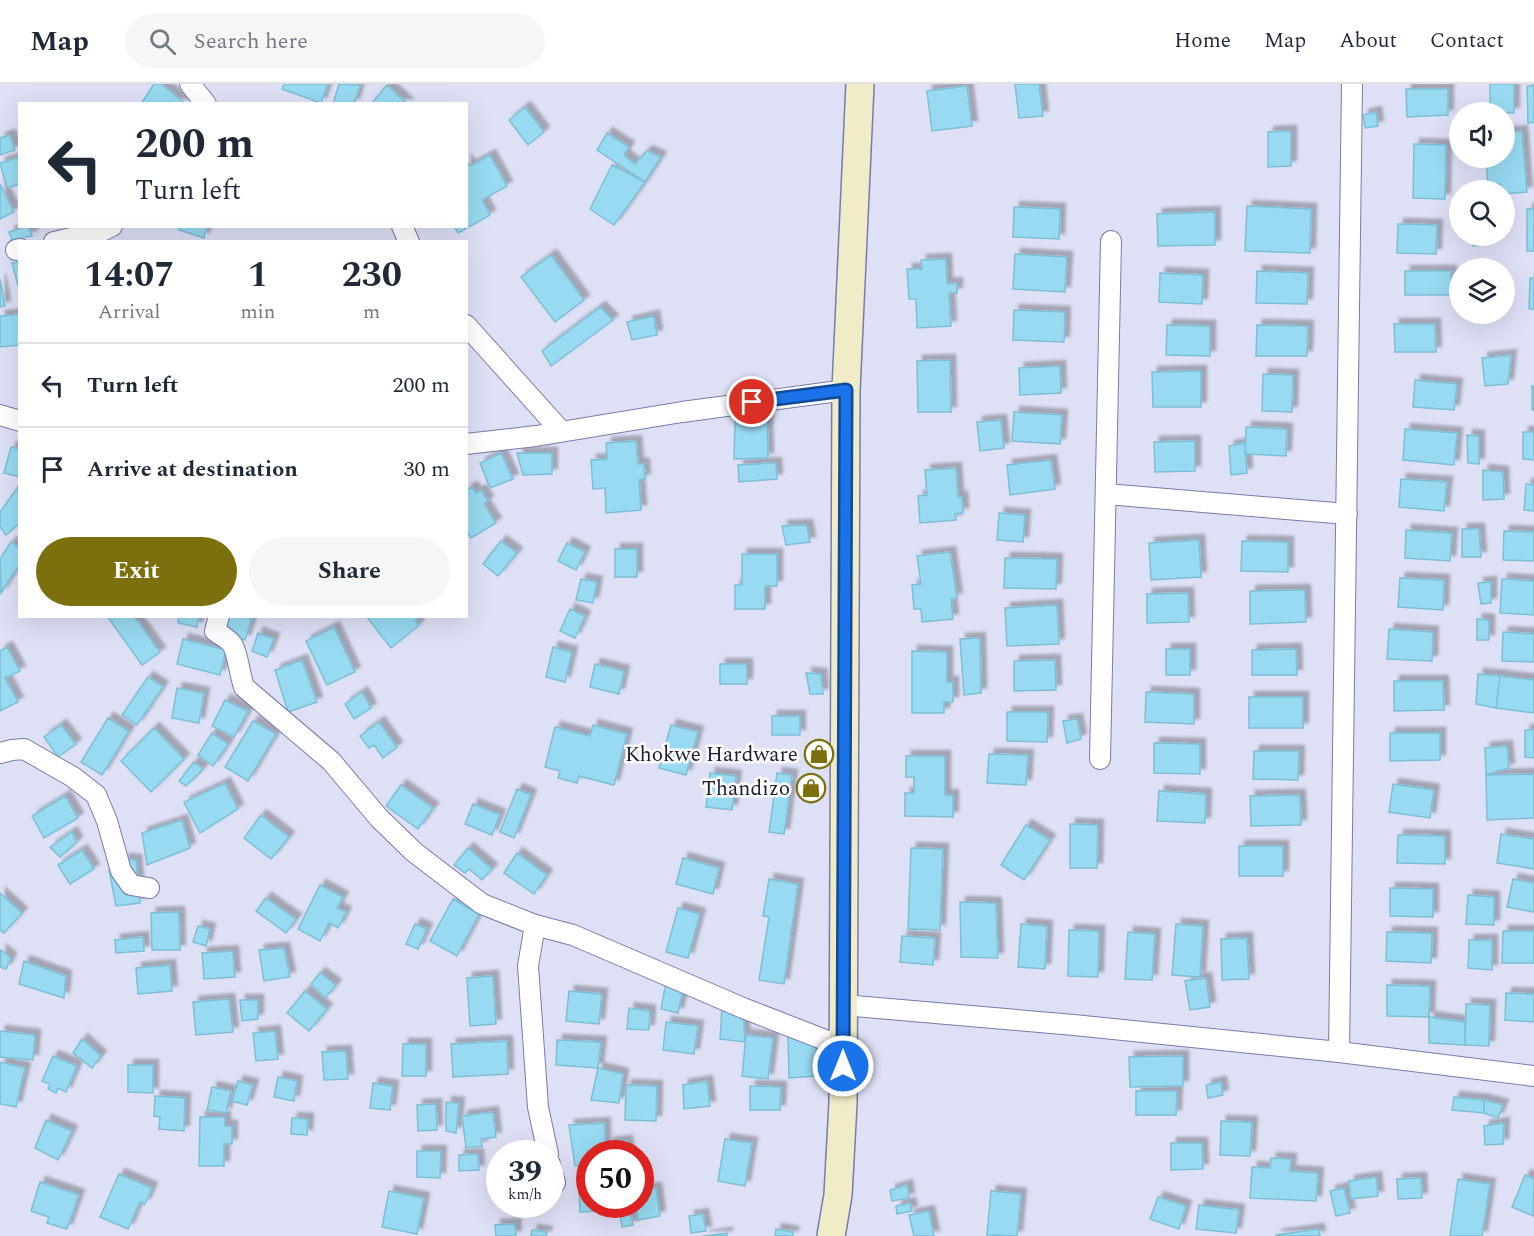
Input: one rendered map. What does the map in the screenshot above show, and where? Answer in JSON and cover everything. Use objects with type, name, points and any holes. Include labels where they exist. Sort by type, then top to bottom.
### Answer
[{"type":"main road","points":[[831,1236],[837,1195],[843,1103],[846,390],[860,84]]},
{"type":"street","points":[[190,84],[204,102]]},
{"type":"street","points":[[1339,1052],[1353,84]]},
{"type":"street","points":[[63,240],[108,228]]},
{"type":"street","points":[[1100,759],[1111,241]]},
{"type":"street","points":[[468,327],[561,431]]},
{"type":"street","points":[[468,444],[536,436],[682,412],[846,390]]},
{"type":"street","points":[[0,414],[18,420]]},
{"type":"street","points":[[1106,494],[1347,514]]},
{"type":"street","points":[[218,618],[215,631],[231,642],[235,648],[239,674],[244,687],[332,760],[380,818],[414,852],[482,904],[535,925],[573,935],[743,1008],[843,1047]]},
{"type":"street","points":[[0,753],[24,749],[73,777],[96,795],[122,871],[131,885],[149,888]]},
{"type":"street","points":[[535,925],[528,966],[538,1107],[545,1140]]},
{"type":"street","points":[[843,1005],[1074,1024],[1339,1052],[1534,1076]]},
{"type":"building","points":[[154,84],[161,84],[184,102],[142,102]]},
{"type":"building","points":[[284,84],[328,84],[321,102],[282,89]]},
{"type":"building","points":[[339,84],[360,85],[355,102],[334,102]]},
{"type":"building","points":[[1015,84],[1039,84],[1043,116],[1019,118]]},
{"type":"building","points":[[1490,84],[1514,84],[1514,102],[1490,102]]},
{"type":"building","points":[[387,85],[406,102],[373,102]]},
{"type":"building","points":[[967,86],[972,126],[932,131],[927,91]]},
{"type":"building","points":[[1527,86],[1534,86],[1534,122],[1528,123]]},
{"type":"building","points":[[1406,89],[1448,89],[1448,115],[1407,117]]},
{"type":"building","points":[[525,107],[544,132],[528,145],[509,120]]},
{"type":"building","points":[[1376,112],[1378,126],[1365,128],[1363,115]]},
{"type":"building","points":[[1291,131],[1291,166],[1268,167],[1268,132]]},
{"type":"building","points":[[1522,131],[1527,192],[1515,193],[1515,180],[1488,180],[1487,168],[1515,168],[1515,132]]},
{"type":"building","points":[[607,133],[629,147],[624,155],[635,164],[647,151],[661,157],[645,182],[597,150]]},
{"type":"building","points":[[10,135],[15,150],[0,155],[0,138]]},
{"type":"building","points":[[1414,144],[1446,145],[1445,199],[1413,198]]},
{"type":"building","points":[[490,155],[507,186],[482,200],[490,215],[468,227],[468,163],[470,166]]},
{"type":"building","points":[[18,158],[18,185],[7,188],[0,163]]},
{"type":"building","points":[[612,165],[645,182],[614,225],[590,209]]},
{"type":"building","points":[[0,184],[14,212],[0,219]]},
{"type":"building","points":[[1247,206],[1311,209],[1310,253],[1245,251]]},
{"type":"building","points":[[1014,207],[1060,209],[1059,239],[1013,237]]},
{"type":"building","points":[[1527,209],[1534,209],[1534,251],[1527,251]]},
{"type":"building","points":[[1215,212],[1215,245],[1158,246],[1157,214]]},
{"type":"building","points":[[1398,224],[1437,225],[1436,254],[1397,253]]},
{"type":"building","points":[[29,228],[32,236],[12,240],[9,232]]},
{"type":"building","points":[[180,228],[206,228],[204,238],[179,230]]},
{"type":"building","points":[[455,228],[467,228],[458,233]]},
{"type":"building","points":[[1015,254],[1067,257],[1065,292],[1013,289]]},
{"type":"building","points":[[551,255],[584,300],[555,322],[521,277]]},
{"type":"building","points":[[946,259],[947,284],[957,283],[957,293],[949,293],[951,326],[917,328],[916,299],[909,299],[907,269],[922,269],[921,260]]},
{"type":"building","points":[[18,262],[18,286],[12,263]]},
{"type":"building","points":[[1257,271],[1308,273],[1307,304],[1256,303]]},
{"type":"building","points":[[1405,271],[1449,271],[1449,295],[1405,295]]},
{"type":"building","points":[[1160,273],[1203,275],[1202,304],[1159,302]]},
{"type":"building","points":[[1530,278],[1534,278],[1534,309],[1529,309]]},
{"type":"building","points":[[0,279],[5,306],[0,307]]},
{"type":"building","points":[[600,307],[613,320],[551,366],[542,351]]},
{"type":"building","points":[[1014,310],[1065,312],[1064,342],[1013,340]]},
{"type":"building","points":[[18,314],[18,345],[0,347],[0,316]]},
{"type":"building","points":[[654,316],[657,335],[632,340],[627,322]]},
{"type":"building","points":[[1394,324],[1435,324],[1436,352],[1395,352]]},
{"type":"building","points":[[1167,325],[1210,326],[1210,356],[1166,355]]},
{"type":"building","points":[[1257,325],[1308,326],[1307,356],[1256,356]]},
{"type":"building","points":[[1511,355],[1508,384],[1485,386],[1482,358]]},
{"type":"building","points":[[950,360],[951,412],[918,412],[917,361]]},
{"type":"building","points":[[1060,366],[1061,393],[1020,395],[1019,368]]},
{"type":"building","points":[[1201,371],[1201,407],[1153,407],[1152,372]]},
{"type":"building","points":[[1263,374],[1293,375],[1292,412],[1262,411]]},
{"type":"building","points":[[1415,380],[1457,384],[1454,410],[1413,407]]},
{"type":"building","points":[[1532,386],[1534,386],[1534,410],[1532,410]]},
{"type":"building","points":[[1014,412],[1062,415],[1060,444],[1012,441]]},
{"type":"building","points":[[767,418],[768,458],[734,459],[735,419]]},
{"type":"building","points":[[1001,420],[1004,448],[980,451],[977,422]]},
{"type":"building","points":[[1246,427],[1287,429],[1286,456],[1245,454]]},
{"type":"building","points":[[1405,429],[1457,433],[1454,465],[1403,460]]},
{"type":"building","points":[[1523,432],[1534,432],[1534,460],[1523,459]]},
{"type":"building","points":[[1467,435],[1479,436],[1479,464],[1468,463]]},
{"type":"building","points":[[636,441],[638,464],[644,464],[645,479],[639,480],[641,510],[606,513],[605,488],[593,489],[591,460],[607,459],[606,443]]},
{"type":"building","points":[[1195,441],[1195,471],[1155,472],[1154,442]]},
{"type":"building","points":[[1245,443],[1247,473],[1231,475],[1229,446]]},
{"type":"building","points":[[11,447],[18,449],[18,476],[4,473]]},
{"type":"building","points":[[501,453],[513,479],[490,488],[480,463]]},
{"type":"building","points":[[517,453],[552,453],[552,474],[523,475]]},
{"type":"building","points":[[1051,460],[1055,489],[1010,495],[1007,465]]},
{"type":"building","points":[[776,463],[777,479],[739,482],[738,465]]},
{"type":"building","points":[[956,468],[958,497],[962,497],[963,513],[955,514],[956,520],[920,523],[918,496],[927,495],[925,470]]},
{"type":"building","points":[[1483,470],[1503,472],[1504,499],[1483,500]]},
{"type":"building","points":[[1401,479],[1447,482],[1444,511],[1399,507]]},
{"type":"building","points":[[1526,484],[1534,485],[1534,511],[1524,510]]},
{"type":"building","points":[[18,487],[18,525],[6,535],[0,527],[0,512]]},
{"type":"building","points":[[472,487],[476,493],[481,490],[488,501],[484,504],[496,523],[471,538],[468,533],[468,489]]},
{"type":"building","points":[[999,513],[1025,515],[1023,542],[997,540]]},
{"type":"building","points":[[807,525],[810,542],[786,545],[782,526]]},
{"type":"building","points":[[1462,529],[1479,529],[1481,557],[1462,557]]},
{"type":"building","points":[[1406,530],[1452,533],[1450,561],[1405,558]]},
{"type":"building","points":[[1504,531],[1534,532],[1534,561],[1503,560]]},
{"type":"building","points":[[1199,540],[1201,577],[1151,580],[1149,543]]},
{"type":"building","points":[[501,541],[517,553],[498,576],[483,564]]},
{"type":"building","points":[[1242,541],[1288,542],[1288,572],[1241,571]]},
{"type":"building","points":[[11,542],[18,547],[18,567],[1,593],[0,559]]},
{"type":"building","points":[[567,543],[585,552],[576,570],[558,561]]},
{"type":"building","points":[[615,549],[637,549],[637,577],[615,577]]},
{"type":"building","points":[[950,552],[957,598],[951,599],[953,619],[922,622],[921,609],[914,609],[912,585],[921,584],[917,556]]},
{"type":"building","points":[[742,554],[777,554],[777,586],[765,586],[765,609],[735,609],[735,585],[742,585]]},
{"type":"building","points":[[1005,558],[1057,559],[1056,589],[1004,588]]},
{"type":"building","points":[[1400,578],[1444,580],[1443,610],[1398,607]]},
{"type":"building","points":[[581,579],[597,582],[593,603],[576,600]]},
{"type":"building","points":[[1502,579],[1534,581],[1534,615],[1500,613]]},
{"type":"building","points":[[1491,582],[1491,603],[1481,604],[1478,583]]},
{"type":"building","points":[[1305,590],[1306,622],[1250,624],[1250,591]]},
{"type":"building","points":[[1188,593],[1189,622],[1147,623],[1147,594]]},
{"type":"building","points":[[1057,605],[1059,644],[1007,646],[1005,608]]},
{"type":"building","points":[[570,609],[585,616],[575,638],[560,631]]},
{"type":"building","points":[[108,618],[135,618],[160,652],[142,665]]},
{"type":"building","points":[[179,618],[199,618],[197,627],[178,623]]},
{"type":"building","points":[[227,618],[252,618],[245,640],[223,633]]},
{"type":"building","points":[[368,618],[419,618],[415,621],[419,625],[391,648]]},
{"type":"building","points":[[1477,619],[1489,620],[1489,640],[1477,640]]},
{"type":"building","points":[[334,627],[355,672],[327,685],[306,641]]},
{"type":"building","points":[[1389,629],[1433,632],[1432,661],[1387,659]]},
{"type":"building","points":[[1503,632],[1534,634],[1534,662],[1502,661]]},
{"type":"building","points":[[258,633],[274,639],[267,657],[252,651]]},
{"type":"building","points":[[980,638],[981,693],[964,695],[960,639]]},
{"type":"building","points":[[183,639],[226,650],[220,675],[177,664]]},
{"type":"building","points":[[7,647],[20,671],[5,678],[18,702],[0,711],[0,651]]},
{"type":"building","points":[[553,647],[572,652],[565,682],[546,677]]},
{"type":"building","points":[[1166,649],[1190,649],[1190,675],[1166,675]]},
{"type":"building","points":[[1296,649],[1297,675],[1252,675],[1252,650]]},
{"type":"building","points":[[912,651],[947,652],[947,682],[953,682],[953,702],[944,702],[944,713],[912,713]]},
{"type":"building","points":[[302,660],[317,702],[288,712],[275,670]]},
{"type":"building","points":[[1055,660],[1056,690],[1014,691],[1014,661]]},
{"type":"building","points":[[595,664],[624,671],[619,694],[590,687]]},
{"type":"building","points":[[720,664],[747,664],[747,684],[720,684]]},
{"type":"building","points":[[806,673],[821,674],[823,694],[810,694]]},
{"type":"building","points":[[1478,674],[1500,676],[1496,708],[1476,704]]},
{"type":"building","points":[[1500,676],[1534,680],[1534,713],[1496,708]]},
{"type":"building","points":[[148,677],[163,687],[137,725],[122,715]]},
{"type":"building","points":[[1394,681],[1443,681],[1444,710],[1394,711]]},
{"type":"building","points":[[177,688],[204,693],[199,723],[172,718]]},
{"type":"building","points":[[362,692],[371,708],[354,719],[345,704]]},
{"type":"building","points":[[1146,692],[1194,694],[1194,724],[1145,722]]},
{"type":"building","points":[[1249,697],[1303,697],[1303,728],[1249,728]]},
{"type":"building","points":[[225,700],[248,711],[234,737],[212,726]]},
{"type":"building","points":[[1007,712],[1048,712],[1047,742],[1007,741]]},
{"type":"building","points":[[772,716],[800,716],[800,735],[772,735]]},
{"type":"building","points":[[108,718],[129,731],[102,775],[81,762]]},
{"type":"building","points":[[1077,719],[1081,739],[1067,743],[1063,721]]},
{"type":"building","points":[[253,721],[276,734],[248,781],[225,767]]},
{"type":"building","points":[[379,722],[397,747],[383,758],[374,745],[369,748],[360,736]]},
{"type":"building","points":[[61,725],[76,744],[58,757],[44,737]]},
{"type":"building","points":[[593,725],[627,734],[614,785],[579,776],[577,783],[558,778],[560,771],[545,767],[555,727],[590,736]]},
{"type":"building","points":[[671,725],[698,732],[686,775],[659,768]]},
{"type":"building","points":[[154,728],[184,759],[151,792],[121,761]]},
{"type":"building","points":[[1525,730],[1534,730],[1534,758],[1525,757]]},
{"type":"building","points":[[212,733],[228,744],[213,766],[198,755]]},
{"type":"building","points":[[1390,733],[1440,733],[1440,760],[1390,761]]},
{"type":"building","points":[[1154,743],[1200,744],[1200,774],[1154,773]]},
{"type":"building","points":[[1507,746],[1509,768],[1486,775],[1485,748]]},
{"type":"building","points":[[1254,751],[1299,751],[1298,780],[1253,779]]},
{"type":"building","points":[[989,754],[1028,755],[1026,785],[987,783]]},
{"type":"building","points":[[906,756],[945,756],[945,795],[953,795],[953,817],[905,816],[905,793],[914,793],[914,777],[906,777]]},
{"type":"building","points":[[194,762],[203,769],[186,786],[179,781]]},
{"type":"building","points":[[710,773],[736,776],[732,810],[706,807]]},
{"type":"building","points":[[777,773],[792,775],[784,834],[769,832]]},
{"type":"building","points":[[1534,774],[1534,818],[1487,820],[1486,775]]},
{"type":"building","points":[[225,783],[238,809],[200,833],[184,802]]},
{"type":"building","points":[[1393,784],[1434,790],[1430,818],[1389,812]]},
{"type":"building","points":[[401,785],[433,808],[418,829],[386,806]]},
{"type":"building","points":[[517,789],[531,795],[514,838],[500,832]]},
{"type":"building","points":[[1159,791],[1206,794],[1205,823],[1157,821]]},
{"type":"building","points":[[1300,795],[1301,825],[1251,826],[1250,796]]},
{"type":"building","points":[[65,796],[78,818],[44,838],[32,816]]},
{"type":"building","points":[[473,804],[500,815],[492,835],[465,824]]},
{"type":"building","points":[[261,815],[289,837],[271,859],[244,838]]},
{"type":"building","points":[[182,820],[190,848],[147,865],[142,833]]},
{"type":"building","points":[[1070,824],[1098,825],[1097,868],[1070,868]]},
{"type":"building","points":[[1026,825],[1050,840],[1024,880],[1001,865]]},
{"type":"building","points":[[72,832],[77,842],[60,857],[50,847]]},
{"type":"building","points":[[1501,834],[1534,839],[1534,869],[1497,863]]},
{"type":"building","points":[[1398,835],[1445,836],[1445,864],[1397,863]]},
{"type":"building","points":[[1239,846],[1283,846],[1283,876],[1239,876]]},
{"type":"building","points":[[468,848],[492,869],[482,880],[469,869],[465,873],[454,865]]},
{"type":"building","points":[[911,848],[943,849],[940,930],[908,929]]},
{"type":"building","points":[[82,850],[94,869],[70,884],[58,865]]},
{"type":"building","points":[[517,853],[547,875],[534,894],[504,873]]},
{"type":"building","points":[[683,858],[719,868],[713,894],[676,884]]},
{"type":"building","points":[[124,859],[136,860],[140,903],[116,906],[109,870],[121,871]]},
{"type":"building","points":[[769,879],[798,884],[784,984],[759,980],[769,917],[763,916]]},
{"type":"building","points":[[1513,879],[1534,883],[1534,912],[1507,907]]},
{"type":"building","points":[[320,885],[343,897],[337,908],[346,912],[338,928],[329,923],[320,941],[298,929]]},
{"type":"building","points":[[1390,888],[1433,889],[1433,917],[1390,916]]},
{"type":"building","points":[[0,893],[22,913],[4,933],[0,930]]},
{"type":"building","points":[[1468,895],[1494,897],[1494,925],[1466,924]]},
{"type":"building","points":[[266,898],[296,919],[286,933],[256,911]]},
{"type":"building","points":[[453,899],[479,914],[457,956],[430,941]]},
{"type":"building","points":[[960,902],[996,903],[998,958],[961,957]]},
{"type":"building","points":[[678,908],[700,914],[688,958],[666,952]]},
{"type":"building","points":[[179,912],[180,950],[152,950],[151,913]]},
{"type":"building","points":[[415,924],[427,929],[418,949],[406,944]]},
{"type":"building","points":[[1021,924],[1047,926],[1045,969],[1018,967]]},
{"type":"building","points":[[1176,924],[1203,926],[1200,977],[1172,975]]},
{"type":"building","points":[[198,926],[210,929],[206,946],[193,942]]},
{"type":"building","points":[[1069,930],[1099,931],[1098,977],[1068,976]]},
{"type":"building","points":[[1503,931],[1534,931],[1534,963],[1502,963]]},
{"type":"building","points":[[1128,932],[1155,934],[1152,980],[1125,979]]},
{"type":"building","points":[[1387,932],[1432,933],[1431,963],[1386,961]]},
{"type":"building","points":[[902,936],[935,938],[933,965],[900,962]]},
{"type":"building","points":[[143,937],[144,951],[116,953],[115,940]]},
{"type":"building","points":[[1247,938],[1249,979],[1222,980],[1221,939]]},
{"type":"building","points":[[1469,940],[1492,940],[1492,970],[1468,968]]},
{"type":"building","points":[[284,948],[290,977],[264,981],[259,950]]},
{"type":"building","points":[[1,950],[11,958],[6,969],[0,967]]},
{"type":"building","points":[[233,951],[235,977],[204,979],[202,953]]},
{"type":"building","points":[[24,961],[66,976],[64,998],[19,984]]},
{"type":"building","points":[[170,965],[172,991],[138,994],[136,968]]},
{"type":"building","points":[[320,973],[336,985],[325,998],[311,984]]},
{"type":"building","points":[[493,976],[496,1024],[470,1026],[467,978]]},
{"type":"building","points":[[1206,978],[1210,1007],[1190,1010],[1185,981]]},
{"type":"building","points":[[666,982],[685,983],[678,1013],[661,1009]]},
{"type":"building","points":[[1387,985],[1430,986],[1429,1017],[1387,1016]]},
{"type":"building","points":[[305,991],[327,1009],[309,1031],[287,1013]]},
{"type":"building","points":[[569,991],[602,994],[599,1024],[566,1021]]},
{"type":"building","points":[[1506,993],[1534,994],[1534,1022],[1505,1020]]},
{"type":"building","points":[[229,999],[233,1032],[196,1035],[193,1002]]},
{"type":"building","points":[[240,1000],[258,1000],[258,1019],[242,1021]]},
{"type":"building","points":[[1466,1004],[1490,1005],[1489,1046],[1465,1045]]},
{"type":"building","points":[[629,1008],[650,1011],[649,1030],[627,1029]]},
{"type":"building","points":[[722,1008],[743,1008],[745,1042],[720,1039]]},
{"type":"building","points":[[1429,1017],[1465,1022],[1465,1045],[1429,1043]]},
{"type":"building","points":[[666,1022],[698,1026],[694,1054],[663,1050]]},
{"type":"building","points":[[0,1031],[35,1035],[33,1060],[0,1057]]},
{"type":"building","points":[[275,1031],[278,1059],[256,1061],[253,1033]]},
{"type":"building","points":[[746,1035],[773,1038],[768,1079],[742,1076]]},
{"type":"building","points":[[788,1035],[816,1037],[817,1076],[789,1078]]},
{"type":"building","points":[[82,1039],[101,1056],[92,1068],[73,1053]]},
{"type":"building","points":[[557,1040],[601,1042],[598,1068],[556,1065]]},
{"type":"building","points":[[507,1041],[508,1074],[453,1077],[451,1044]]},
{"type":"building","points":[[403,1044],[426,1044],[426,1076],[402,1076]]},
{"type":"building","points":[[346,1051],[348,1079],[324,1080],[322,1052]]},
{"type":"building","points":[[53,1056],[77,1066],[66,1092],[58,1088],[56,1093],[48,1089],[50,1084],[42,1081]]},
{"type":"building","points":[[1183,1056],[1183,1086],[1130,1087],[1129,1057]]},
{"type":"building","points":[[0,1062],[25,1068],[16,1107],[0,1104]]},
{"type":"building","points":[[128,1065],[153,1065],[153,1093],[128,1092]]},
{"type":"building","points":[[598,1068],[623,1074],[619,1103],[591,1100]]},
{"type":"building","points":[[278,1077],[297,1081],[294,1101],[274,1097]]},
{"type":"building","points":[[238,1081],[253,1085],[247,1105],[232,1101]]},
{"type":"building","points":[[707,1081],[710,1106],[684,1109],[683,1085]]},
{"type":"building","points":[[1221,1082],[1223,1095],[1208,1098],[1206,1085]]},
{"type":"building","points":[[373,1083],[393,1086],[390,1110],[370,1108]]},
{"type":"building","points":[[626,1085],[657,1086],[656,1121],[625,1120]]},
{"type":"building","points":[[750,1086],[781,1087],[780,1110],[750,1110]]},
{"type":"building","points":[[212,1087],[231,1091],[226,1113],[207,1110]]},
{"type":"building","points":[[1136,1091],[1177,1091],[1176,1115],[1136,1115]]},
{"type":"building","points":[[155,1096],[185,1098],[184,1131],[159,1129],[160,1117],[154,1116]]},
{"type":"building","points":[[1454,1097],[1484,1100],[1484,1113],[1452,1110]]},
{"type":"building","points":[[1484,1100],[1503,1105],[1498,1118],[1484,1113]]},
{"type":"building","points":[[446,1102],[459,1103],[456,1133],[446,1131]]},
{"type":"building","points":[[436,1104],[437,1130],[418,1131],[417,1105]]},
{"type":"building","points":[[493,1112],[496,1137],[481,1139],[482,1146],[466,1148],[462,1116]]},
{"type":"building","points":[[200,1117],[225,1117],[225,1126],[232,1126],[232,1144],[224,1144],[224,1166],[199,1166]]},
{"type":"building","points":[[292,1118],[308,1119],[307,1135],[291,1134]]},
{"type":"building","points":[[46,1120],[72,1131],[58,1160],[35,1148]]},
{"type":"building","points":[[1221,1121],[1252,1122],[1250,1156],[1220,1155]]},
{"type":"building","points":[[605,1123],[605,1140],[576,1140],[576,1166],[575,1166],[569,1125]]},
{"type":"building","points":[[1504,1123],[1503,1144],[1485,1145],[1484,1126]]},
{"type":"building","points":[[725,1139],[752,1143],[745,1186],[718,1181]]},
{"type":"building","points":[[1171,1143],[1202,1143],[1203,1169],[1171,1170]]},
{"type":"building","points":[[417,1151],[441,1151],[440,1178],[417,1177]]},
{"type":"building","points":[[478,1154],[479,1170],[459,1171],[459,1155]]},
{"type":"building","points":[[1271,1158],[1291,1159],[1290,1171],[1318,1173],[1316,1201],[1250,1198],[1252,1167],[1270,1168]]},
{"type":"building","points":[[119,1174],[152,1188],[145,1204],[140,1202],[128,1229],[100,1217]]},
{"type":"building","points":[[1525,1175],[1534,1179],[1533,1216],[1512,1207]]},
{"type":"building","points":[[1376,1177],[1378,1196],[1351,1199],[1349,1181]]},
{"type":"building","points":[[1421,1178],[1422,1198],[1398,1199],[1397,1179]]},
{"type":"building","points":[[1458,1179],[1490,1184],[1482,1236],[1450,1236]]},
{"type":"building","points":[[40,1182],[79,1195],[67,1229],[47,1223],[49,1217],[31,1211]]},
{"type":"building","points":[[907,1185],[909,1198],[892,1201],[890,1190]]},
{"type":"building","points":[[654,1188],[656,1188],[660,1216],[654,1217]]},
{"type":"building","points":[[1344,1188],[1350,1213],[1336,1216],[1330,1191]]},
{"type":"building","points":[[389,1191],[424,1198],[417,1234],[382,1227]]},
{"type":"building","points":[[991,1191],[1021,1194],[1017,1236],[987,1235]]},
{"type":"building","points":[[1158,1197],[1186,1206],[1179,1229],[1150,1219]]},
{"type":"building","points":[[910,1203],[912,1211],[897,1214],[896,1206]]},
{"type":"building","points":[[1199,1205],[1239,1210],[1236,1233],[1196,1229]]},
{"type":"building","points":[[929,1211],[934,1236],[914,1236],[909,1215]]},
{"type":"building","points":[[703,1214],[706,1231],[691,1233],[689,1216]]},
{"type":"building","points":[[621,1218],[632,1218],[633,1225],[622,1227]]},
{"type":"building","points":[[515,1224],[516,1236],[496,1236],[495,1225]]},
{"type":"building","points":[[776,1229],[793,1232],[793,1236],[775,1236]]},
{"type":"building","points":[[1319,1229],[1320,1236],[1276,1236],[1276,1235]]},
{"type":"building","points":[[532,1230],[547,1232],[546,1236],[531,1236]]},
{"type":"building","points":[[727,1233],[727,1236],[703,1236]]},
{"type":"place","name":"Khokwe Hardware","points":[[819,754]]},
{"type":"place","name":"Thandizo","points":[[811,788]]},
{"type":"route","points":[[752,402],[846,390],[843,1066]]}]
